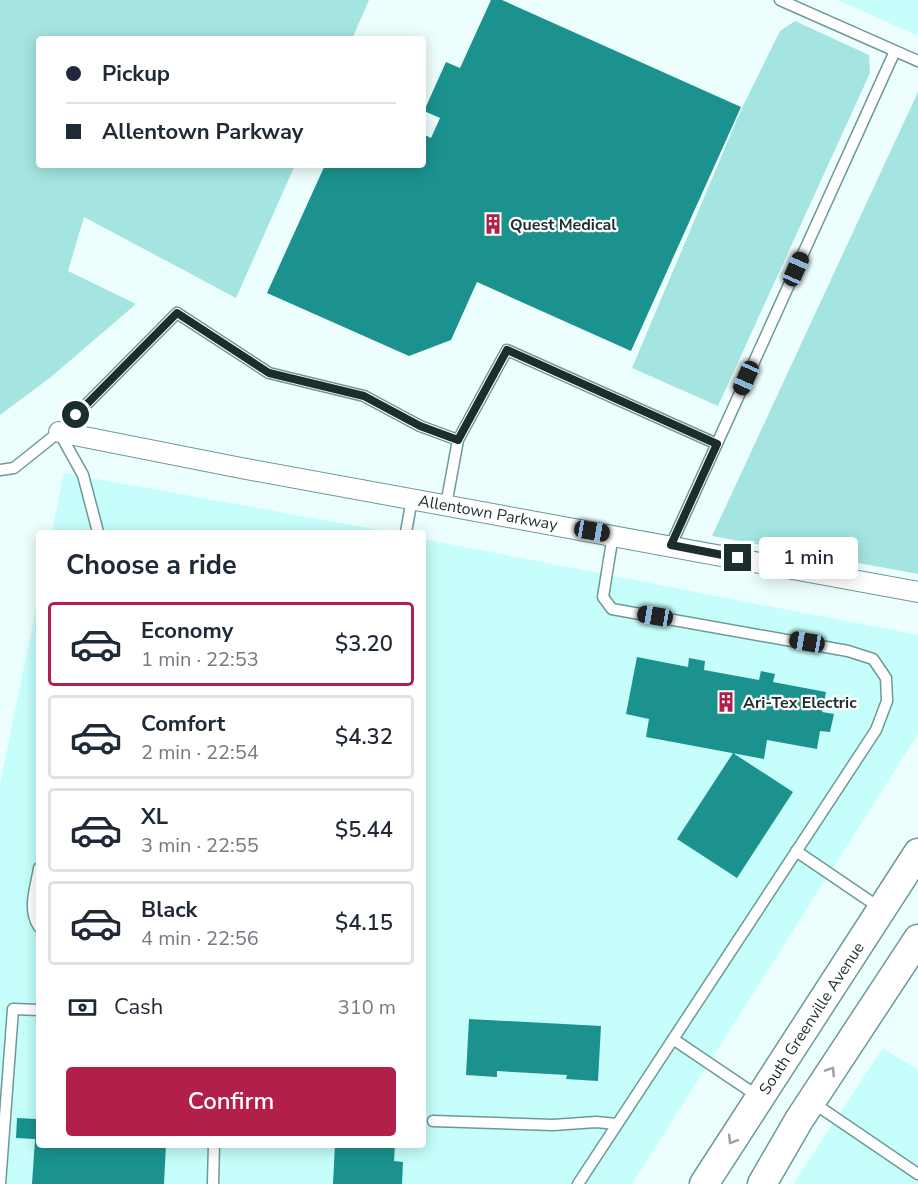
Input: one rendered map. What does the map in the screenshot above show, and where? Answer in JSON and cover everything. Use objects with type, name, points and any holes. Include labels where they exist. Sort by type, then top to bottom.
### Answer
[{"type":"main road","name":"South Greenville Avenue","points":[[704,1184],[918,853]]},
{"type":"main road","points":[[762,1184],[805,1111],[918,939]]},
{"type":"main road","points":[[759,1097],[805,1111]]},
{"type":"street","name":"Allentown Parkway","points":[[59,432],[918,592]]},
{"type":"lane","points":[[780,0],[918,61]]},
{"type":"lane","points":[[671,545],[895,51]]},
{"type":"lane","points":[[0,470],[14,468],[59,432],[177,313],[269,373],[364,396],[420,426],[458,440]]},
{"type":"lane","points":[[446,505],[458,440],[507,350],[717,444]]},
{"type":"lane","points":[[59,432],[83,475],[97,530]]},
{"type":"lane","points":[[406,530],[412,499]]},
{"type":"lane","points":[[578,1184],[876,729],[887,701],[886,678],[873,659],[848,651],[612,609],[603,597],[613,535]]},
{"type":"lane","points":[[796,851],[882,909]]},
{"type":"lane","points":[[36,883],[32,904],[33,918],[36,922]]},
{"type":"lane","points":[[0,1184],[13,1009],[36,1010]]},
{"type":"lane","points":[[673,1039],[759,1097]]},
{"type":"lane","points":[[805,1111],[918,1174]]},
{"type":"lane","points":[[433,1121],[553,1125],[596,1122],[617,1124]]},
{"type":"lane","points":[[213,1184],[214,1148]]},
{"type":"shaded area","points":[[0,0],[369,0],[353,36],[36,36],[36,168],[294,168],[236,298],[84,217],[68,271],[136,304],[51,377],[0,415]]},
{"type":"shaded area","points":[[838,0],[918,0],[918,36]]},
{"type":"shaded area","points":[[795,21],[869,55],[870,73],[718,406],[632,368],[741,110],[780,31]]},
{"type":"shaded area","points":[[918,92],[918,574],[712,536]]},
{"type":"shaded area","points":[[64,473],[379,530],[52,530]]},
{"type":"shaded area","points":[[426,540],[918,635],[918,734],[632,1184],[0,1184],[0,784],[36,610],[36,1148],[426,1148]]},
{"type":"shaded area","points":[[883,1048],[918,1070],[918,1184],[793,1184]]},
{"type":"building","name":"Quest Medical","points":[[491,0],[502,0],[741,107],[631,351],[477,282],[451,340],[409,356],[267,293],[324,168],[426,168],[426,136],[431,138],[440,118],[426,112],[426,107],[446,62],[460,68]]},
{"type":"building","name":"Ari-Tex Electric","points":[[637,657],[688,667],[689,658],[705,661],[704,670],[759,680],[761,671],[775,674],[773,682],[826,692],[822,712],[834,714],[830,732],[820,731],[817,749],[767,740],[764,759],[646,737],[649,719],[626,714]]},
{"type":"building","points":[[733,753],[793,792],[737,878],[677,839]]},
{"type":"building","points":[[469,1019],[601,1026],[598,1081],[566,1079],[567,1075],[497,1071],[497,1077],[466,1075]]},
{"type":"building","points":[[17,1118],[36,1119],[36,1148],[166,1148],[164,1184],[32,1184],[35,1139],[16,1138]]},
{"type":"building","points":[[335,1148],[395,1148],[394,1161],[403,1162],[402,1184],[333,1184]]},
{"type":"place","name":"Quest Medical","points":[[493,224]]},
{"type":"place","name":"Ari-Tex Electric","points":[[726,702]]},
{"type":"route","points":[[76,415],[177,313],[269,373],[364,396],[420,426],[458,440],[507,350],[717,444],[671,545],[738,558]]}]
